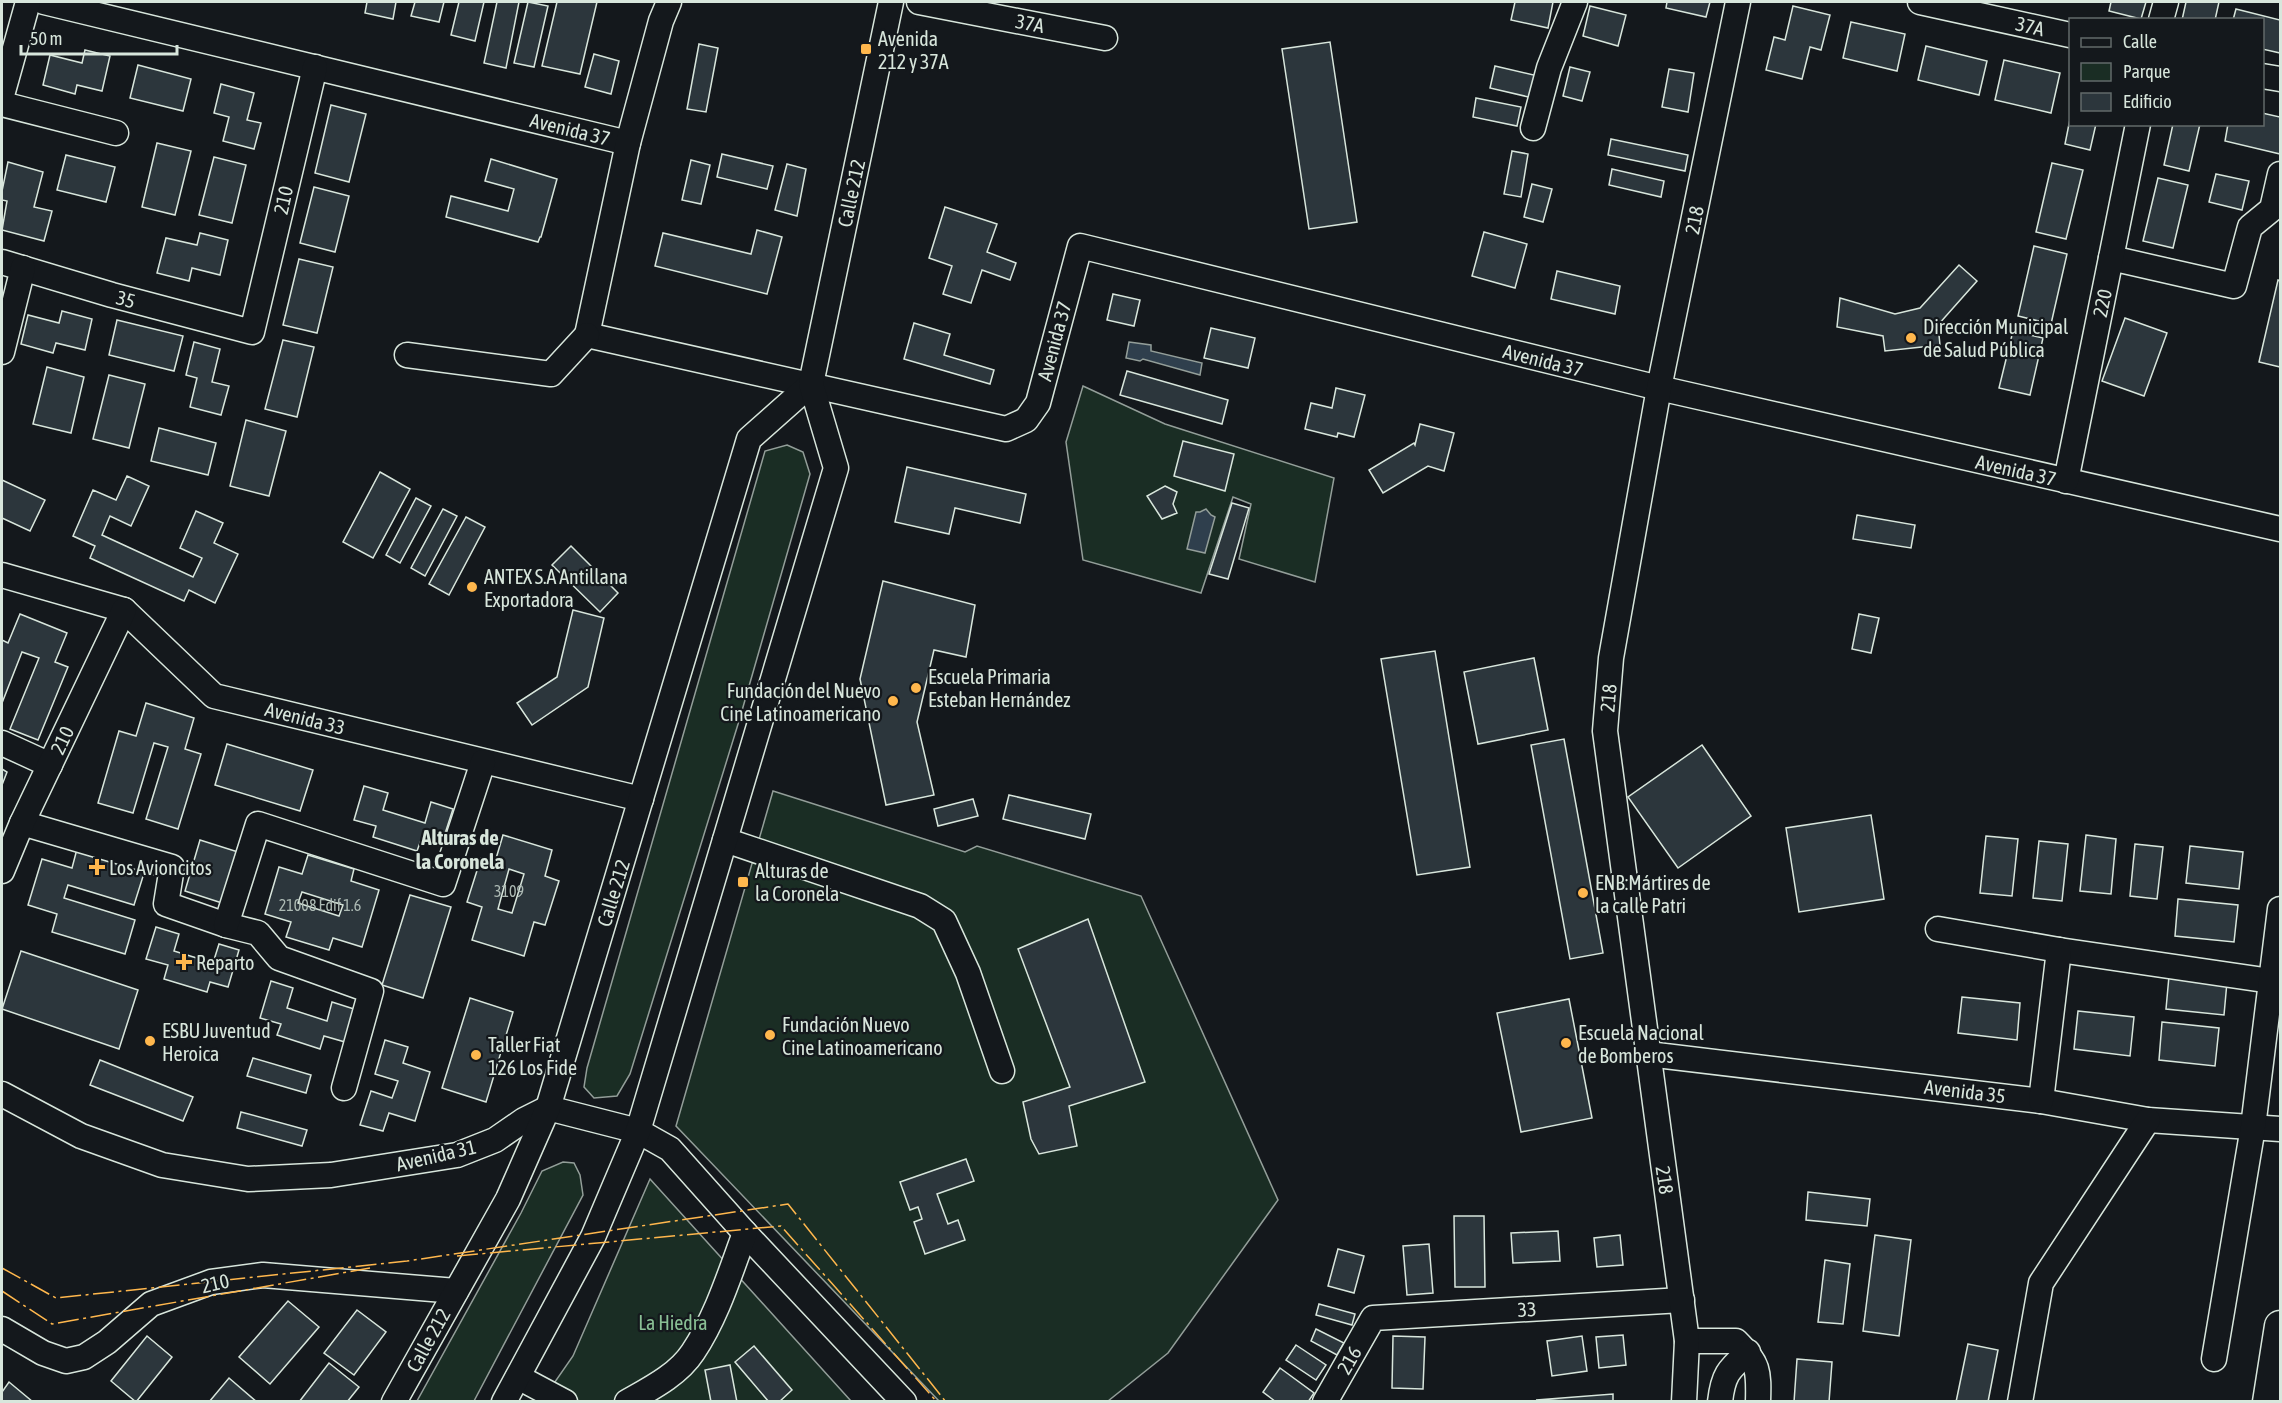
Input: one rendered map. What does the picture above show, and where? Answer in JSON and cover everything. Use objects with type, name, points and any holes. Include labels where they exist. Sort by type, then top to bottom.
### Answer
[{"type":"main road","points":[[2268,1401],[2280,1326]]},
{"type":"street","points":[[2,95],[28,2]]},
{"type":"street","name":"Avenida 37","points":[[45,2],[88,7],[315,67],[628,143],[587,335],[1005,429],[1026,420],[1038,403],[1080,246],[1659,388],[2280,530]]},
{"type":"street","points":[[628,143],[661,21],[669,2]]},
{"type":"street","name":"Calle 212","points":[[504,1401],[593,1238],[638,1131],[836,468],[811,384],[891,2]]},
{"type":"street","name":"37A","points":[[920,2],[1105,38]]},
{"type":"street","points":[[1533,128],[1549,68],[1575,2]]},
{"type":"street","name":"218","points":[[1684,1401],[1687,1341],[1605,731],[1611,658],[1659,388],[1738,2]]},
{"type":"street","name":"37A","points":[[1920,2],[2012,12],[2069,35]]},
{"type":"street","points":[[2162,18],[2166,2]]},
{"type":"street","name":"210","points":[[252,332],[315,67]]},
{"type":"street","points":[[2264,76],[2280,80]]},
{"type":"street","points":[[2,104],[116,133]]},
{"type":"street","name":"220","points":[[2066,481],[2138,126]]},
{"type":"street","points":[[2111,258],[2234,286],[2250,227],[2272,209],[2280,174]]},
{"type":"street","points":[[2,352],[12,265]]},
{"type":"street","name":"35","points":[[12,265],[112,295],[252,332]]},
{"type":"street","points":[[406,355],[551,375],[587,335]]},
{"type":"street","name":"Calle 212","points":[[394,1401],[508,1199],[548,1108],[749,439],[811,384]]},
{"type":"street","name":"Avenida 33","points":[[2,575],[124,610],[214,696],[641,799]]},
{"type":"street","name":"210","points":[[2,871],[22,823],[124,610]]},
{"type":"street","points":[[2,743],[50,765]]},
{"type":"street","points":[[226,926],[258,824],[443,884],[483,762]]},
{"type":"street","points":[[22,823],[172,867],[166,904],[226,926],[258,933],[279,958],[371,991],[344,1088]]},
{"type":"street","points":[[725,840],[920,906],[944,921],[968,973],[1002,1071]]},
{"type":"street","points":[[2214,1359],[2253,1127],[2280,909]]},
{"type":"street","points":[[1938,929],[2059,950],[2271,981]]},
{"type":"street","points":[[2041,1101],[2059,950]]},
{"type":"street","name":"Avenida 35","points":[[1648,1053],[2041,1101],[2148,1120],[2280,1129]]},
{"type":"street","name":"Avenida 31","points":[[2,1094],[81,1136],[162,1165],[248,1179],[331,1175],[458,1155],[495,1140],[524,1120],[548,1108]]},
{"type":"street","points":[[548,1108],[638,1131],[670,1149],[745,1233],[904,1401]]},
{"type":"street","points":[[2020,1401],[2041,1283],[2148,1120]]},
{"type":"street","points":[[627,1401],[661,1382],[692,1353],[717,1307],[745,1233]]},
{"type":"street","name":"210","points":[[2,1329],[44,1353],[66,1360],[84,1357],[107,1342],[151,1304],[211,1282],[263,1275],[456,1291]]},
{"type":"street","name":"33","points":[[1373,1318],[1682,1300]]},
{"type":"street","name":"216","points":[[1325,1401],[1373,1318]]},
{"type":"street","points":[[1687,1341],[1736,1341],[1748,1352],[1759,1373],[1758,1401]]},
{"type":"street","points":[[1720,1401],[1722,1382],[1731,1367],[1748,1352]]},
{"type":"street","points":[[518,1377],[565,1401]]},
{"type":"green space","points":[[1083,386],[1165,424],[1334,478],[1315,582],[1239,559],[1251,504],[1233,497],[1201,593],[1083,560],[1066,442]]},
{"type":"green space","points":[[787,445],[803,452],[810,474],[739,721],[630,1074],[617,1096],[594,1098],[584,1087],[587,1068],[765,451]]},
{"type":"green space","points":[[773,791],[965,852],[977,846],[1141,896],[1278,1200],[1168,1353],[1108,1401],[939,1401],[676,1126]]},
{"type":"green space","points":[[563,1162],[574,1163],[580,1175],[583,1195],[474,1401],[417,1401],[542,1171]]},
{"type":"green space","name":"La Hiedra","points":[[650,1179],[851,1401],[541,1402],[573,1356]]},
{"type":"water","points":[[1129,342],[1151,345],[1151,351],[1202,363],[1200,375],[1143,359],[1140,361],[1126,358]]},
{"type":"water","points":[[1206,509],[1215,517],[1205,553],[1187,549],[1196,512]]},
{"type":"building","points":[[367,2],[396,2],[393,19],[365,13]]},
{"type":"building","points":[[415,2],[444,2],[439,22],[411,16]]},
{"type":"building","points":[[459,2],[484,2],[475,41],[451,35]]},
{"type":"building","points":[[497,2],[519,2],[506,68],[484,63]]},
{"type":"building","points":[[528,2],[548,6],[534,67],[514,63]]},
{"type":"building","points":[[557,2],[597,2],[580,74],[542,66]]},
{"type":"building","points":[[1515,2],[1553,2],[1548,28],[1511,20]]},
{"type":"building","points":[[1667,2],[1710,2],[1706,17],[1666,8]]},
{"type":"building","points":[[2111,2],[2146,2],[2141,18],[2109,11]]},
{"type":"building","points":[[2186,2],[2219,2],[2215,18],[2182,18]]},
{"type":"building","points":[[1590,6],[1626,15],[1618,46],[1583,36]]},
{"type":"building","points":[[1793,6],[1830,15],[1821,50],[1810,47],[1802,79],[1766,70],[1774,37],[1785,40]]},
{"type":"building","points":[[2236,9],[2280,20],[2280,53],[2264,49],[2264,18],[2234,18]]},
{"type":"building","points":[[1851,22],[1905,34],[1897,71],[1843,58]]},
{"type":"building","points":[[1330,42],[1357,222],[1309,229],[1282,49]]},
{"type":"building","points":[[699,44],[718,48],[706,112],[687,109]]},
{"type":"building","points":[[1926,46],[1987,61],[1979,95],[1918,80]]},
{"type":"building","points":[[85,50],[110,56],[102,91],[77,85],[75,94],[43,85],[50,55],[82,63]]},
{"type":"building","points":[[594,54],[619,61],[611,94],[585,87]]},
{"type":"building","points":[[2004,60],[2060,73],[2051,113],[1995,100]]},
{"type":"building","points":[[138,65],[191,79],[183,111],[130,98]]},
{"type":"building","points":[[1495,66],[1538,76],[1533,98],[1490,88]]},
{"type":"building","points":[[1570,67],[1590,72],[1582,101],[1563,96]]},
{"type":"building","points":[[1669,69],[1694,73],[1688,112],[1662,107]]},
{"type":"building","points":[[221,84],[254,93],[247,120],[261,123],[254,149],[223,141],[229,117],[214,113]]},
{"type":"building","points":[[1476,98],[1521,107],[1517,126],[1473,117]]},
{"type":"building","points":[[331,105],[366,114],[349,182],[315,173]]},
{"type":"building","points":[[2264,113],[2280,117],[2280,154],[2225,141],[2228,126],[2264,126]]},
{"type":"building","points":[[2069,124],[2069,126],[2096,126],[2090,150],[2065,144]]},
{"type":"building","points":[[2173,126],[2200,126],[2189,171],[2164,165]]},
{"type":"building","points":[[1611,139],[1688,155],[1685,171],[1608,155]]},
{"type":"building","points":[[157,143],[191,151],[175,215],[142,207]]},
{"type":"building","points":[[1512,151],[1528,154],[1521,197],[1504,194]]},
{"type":"building","points":[[722,154],[773,166],[767,189],[717,177]]},
{"type":"building","points":[[66,155],[115,167],[106,202],[57,190]]},
{"type":"building","points":[[214,157],[246,165],[232,223],[199,215]]},
{"type":"building","points":[[491,159],[557,179],[538,242],[446,217],[451,196],[508,211],[514,189],[485,181]]},
{"type":"building","points":[[691,160],[710,165],[701,204],[682,200]]},
{"type":"building","points":[[8,162],[43,172],[34,207],[52,211],[44,241],[2,230],[7,201],[2,200],[2,191]]},
{"type":"building","points":[[2052,163],[2083,170],[2066,239],[2036,232]]},
{"type":"building","points":[[787,164],[806,169],[797,216],[775,210]]},
{"type":"building","points":[[1612,169],[1664,181],[1661,197],[1609,185]]},
{"type":"building","points":[[2216,174],[2249,181],[2242,210],[2209,202]]},
{"type":"building","points":[[2158,178],[2188,185],[2173,248],[2143,241]]},
{"type":"building","points":[[1532,184],[1552,189],[1543,222],[1524,217]]},
{"type":"building","points":[[314,187],[349,196],[335,252],[300,243]]},
{"type":"building","points":[[945,207],[997,224],[987,252],[1016,263],[1010,280],[982,270],[971,303],[943,294],[952,266],[929,258]]},
{"type":"building","points":[[757,230],[782,237],[767,294],[655,266],[663,233],[751,254]]},
{"type":"building","points":[[1484,232],[1527,244],[1515,288],[1472,276]]},
{"type":"building","points":[[200,233],[228,240],[220,275],[192,268],[189,281],[157,273],[166,238],[197,245]]},
{"type":"building","points":[[2034,246],[2067,254],[2051,324],[2018,316]]},
{"type":"building","points":[[299,259],[333,267],[317,333],[283,325]]},
{"type":"building","points":[[1959,265],[1977,281],[1938,325],[1940,345],[1885,351],[1883,336],[1837,327],[1840,298],[1895,314],[1920,308]]},
{"type":"building","points":[[1557,271],[1620,286],[1615,314],[1551,299]]},
{"type":"building","points":[[2278,280],[2280,281],[2280,367],[2259,362]]},
{"type":"building","points":[[1113,294],[1140,300],[1134,326],[1107,320]]},
{"type":"building","points":[[62,311],[92,319],[85,350],[56,343],[53,353],[21,344],[28,315],[59,323]]},
{"type":"building","points":[[2125,318],[2167,333],[2144,396],[2102,381]]},
{"type":"building","points":[[117,320],[183,336],[174,371],[109,355]]},
{"type":"building","points":[[914,323],[950,334],[944,355],[994,370],[990,384],[904,359]]},
{"type":"building","points":[[1211,328],[1255,338],[1248,368],[1204,358]]},
{"type":"building","points":[[2013,331],[2043,338],[2030,395],[1999,388]]},
{"type":"building","points":[[283,340],[314,347],[297,417],[265,409]]},
{"type":"building","points":[[194,342],[220,349],[212,382],[229,386],[221,415],[190,407],[197,378],[186,375]]},
{"type":"building","points":[[47,367],[84,377],[71,433],[33,424]]},
{"type":"building","points":[[1127,371],[1228,400],[1222,424],[1120,395]]},
{"type":"building","points":[[109,375],[145,384],[129,448],[93,439]]},
{"type":"building","points":[[1336,388],[1365,395],[1354,437],[1338,433],[1337,437],[1305,429],[1311,403],[1332,408]]},
{"type":"building","points":[[246,420],[286,431],[269,496],[230,486]]},
{"type":"building","points":[[1420,424],[1454,433],[1444,471],[1428,466],[1383,493],[1369,470],[1414,443],[1415,445]]},
{"type":"building","points":[[159,428],[216,443],[208,475],[151,461]]},
{"type":"building","points":[[1183,441],[1234,454],[1225,491],[1174,476]]},
{"type":"building","points":[[907,467],[1026,494],[1020,523],[955,508],[949,534],[895,522]]},
{"type":"building","points":[[380,472],[410,489],[373,558],[343,542]]},
{"type":"building","points":[[127,476],[149,486],[131,526],[110,516],[102,535],[193,577],[202,558],[180,548],[196,511],[223,523],[214,543],[238,554],[215,603],[189,590],[184,601],[90,558],[95,546],[73,536],[93,490],[116,500]]},
{"type":"building","points":[[2,480],[45,500],[30,531],[2,518]]},
{"type":"building","points":[[1165,486],[1177,492],[1173,504],[1177,513],[1162,519],[1147,496]]},
{"type":"building","points":[[416,498],[431,506],[400,563],[386,555]]},
{"type":"building","points":[[1232,503],[1249,508],[1228,579],[1209,574]]},
{"type":"building","points":[[443,509],[457,516],[425,576],[411,568]]},
{"type":"building","points":[[1857,515],[1915,525],[1911,548],[1853,539]]},
{"type":"building","points":[[466,517],[485,527],[449,595],[429,584]]},
{"type":"building","points":[[571,546],[618,593],[600,612],[552,565]]},
{"type":"building","name":"Fundación del Nuevo Cine Latinoamericano","points":[[883,581],[975,605],[966,657],[934,650],[917,722],[934,795],[886,805],[860,679]]},
{"type":"building","points":[[573,610],[604,618],[588,687],[532,725],[517,703],[557,677]]},
{"type":"building","points":[[20,614],[67,633],[55,662],[68,667],[38,740],[10,729],[39,658],[22,652],[2,703],[2,640],[8,643]]},
{"type":"building","points":[[1859,614],[1879,618],[1871,653],[1852,649]]},
{"type":"building","points":[[1435,651],[1470,867],[1417,875],[1381,659]]},
{"type":"building","points":[[1534,658],[1548,730],[1478,744],[1464,672]]},
{"type":"building","points":[[146,703],[194,718],[185,749],[201,754],[178,829],[146,819],[168,747],[154,743],[133,813],[98,803],[119,731],[136,736]]},
{"type":"building","points":[[1564,739],[1603,953],[1570,959],[1531,745]]},
{"type":"building","points":[[227,744],[313,770],[300,811],[215,785]]},
{"type":"building","points":[[1702,745],[1751,816],[1678,868],[1628,797]]},
{"type":"building","points":[[2,769],[7,772],[2,785]]},
{"type":"building","points":[[364,786],[388,793],[383,810],[425,823],[431,802],[453,809],[441,846],[421,840],[417,851],[373,837],[376,826],[354,820]]},
{"type":"building","points":[[1009,795],[1091,814],[1085,839],[1003,819]]},
{"type":"building","points":[[973,799],[978,816],[938,826],[934,809]]},
{"type":"building","points":[[1871,815],[1884,899],[1799,912],[1786,828]]},
{"type":"building","points":[[503,835],[552,850],[545,876],[559,881],[545,925],[534,922],[524,956],[472,940],[482,907],[467,902],[481,858],[495,862]],"holes":[[[509,869],[524,874],[512,913],[498,909]]]},
{"type":"building","points":[[2086,835],[2116,839],[2111,894],[2080,891]]},
{"type":"building","points":[[1986,836],[2018,839],[2012,896],[1980,893]]},
{"type":"building","points":[[200,840],[238,852],[222,903],[185,891]]},
{"type":"building","points":[[2039,841],[2068,844],[2062,901],[2033,898]]},
{"type":"building","points":[[2135,844],[2163,847],[2157,899],[2130,896]]},
{"type":"building","points":[[2190,846],[2243,852],[2239,889],[2186,883]]},
{"type":"building","points":[[77,849],[145,870],[134,905],[68,885],[64,898],[135,920],[125,954],[52,932],[57,914],[28,905],[42,859],[72,868]]},
{"type":"building","points":[[308,855],[354,869],[351,881],[379,890],[362,947],[333,938],[329,950],[286,937],[291,922],[265,914],[279,867],[302,874]],"holes":[[[302,892],[343,905],[339,916],[298,903]]]},
{"type":"building","points":[[410,895],[451,907],[423,998],[382,985]]},
{"type":"building","points":[[2178,899],[2238,905],[2234,942],[2175,936]]},
{"type":"building","points":[[1088,919],[1145,1082],[1069,1106],[1077,1146],[1039,1154],[1031,1139],[1023,1102],[1070,1087],[1018,949]]},
{"type":"building","points":[[156,927],[179,934],[174,951],[213,963],[219,944],[239,950],[228,987],[210,982],[207,992],[164,979],[168,965],[146,959]]},
{"type":"building","points":[[21,951],[138,990],[119,1049],[2,1009]]},
{"type":"building","points":[[2169,976],[2227,982],[2224,1015],[2166,1009]]},
{"type":"building","points":[[271,981],[293,988],[287,1008],[327,1021],[332,1002],[354,1009],[345,1042],[324,1036],[320,1049],[277,1035],[281,1024],[260,1018]]},
{"type":"building","points":[[1962,997],[2020,1003],[2017,1040],[1958,1033]]},
{"type":"building","points":[[470,998],[513,1012],[486,1102],[442,1088]]},
{"type":"building","points":[[1569,999],[1592,1118],[1521,1132],[1497,1013]]},
{"type":"building","points":[[2078,1011],[2134,1017],[2130,1056],[2074,1049]]},
{"type":"building","points":[[2162,1022],[2219,1028],[2215,1066],[2159,1060]]},
{"type":"building","points":[[385,1040],[408,1047],[403,1063],[430,1072],[415,1121],[389,1113],[383,1131],[360,1125],[371,1091],[392,1098],[398,1081],[375,1074]]},
{"type":"building","points":[[253,1058],[311,1075],[306,1093],[247,1076]]},
{"type":"building","points":[[100,1060],[193,1097],[183,1121],[90,1085]]},
{"type":"building","points":[[241,1112],[307,1130],[302,1146],[237,1128]]},
{"type":"building","points":[[966,1159],[974,1181],[937,1194],[948,1224],[958,1220],[965,1240],[925,1254],[914,1222],[922,1219],[918,1207],[910,1210],[900,1182]]},
{"type":"building","points":[[1808,1192],[1870,1199],[1867,1226],[1806,1220]]},
{"type":"building","points":[[1454,1216],[1484,1216],[1485,1287],[1455,1287]]},
{"type":"building","points":[[1558,1231],[1560,1261],[1513,1263],[1511,1233]]},
{"type":"building","points":[[1620,1235],[1623,1265],[1597,1267],[1594,1238]]},
{"type":"building","points":[[1875,1235],[1911,1240],[1899,1336],[1863,1331]]},
{"type":"building","points":[[1429,1244],[1433,1293],[1407,1295],[1403,1246]]},
{"type":"building","points":[[1338,1249],[1364,1256],[1354,1293],[1328,1286]]},
{"type":"building","points":[[1825,1260],[1850,1264],[1843,1324],[1818,1322]]},
{"type":"building","points":[[288,1301],[319,1327],[270,1384],[239,1357]]},
{"type":"building","points":[[1319,1304],[1355,1314],[1352,1325],[1316,1315]]},
{"type":"building","points":[[357,1310],[386,1332],[354,1375],[324,1353]]},
{"type":"building","points":[[1316,1329],[1344,1343],[1337,1355],[1311,1341]]},
{"type":"building","points":[[1623,1335],[1626,1365],[1599,1368],[1596,1337]]},
{"type":"building","points":[[147,1336],[172,1357],[136,1402],[111,1381]]},
{"type":"building","points":[[1393,1336],[1425,1337],[1423,1389],[1392,1388]]},
{"type":"building","points":[[1582,1336],[1587,1371],[1552,1376],[1547,1341]]},
{"type":"building","points":[[1968,1344],[1998,1350],[1988,1402],[1956,1402]]},
{"type":"building","points":[[1296,1345],[1326,1365],[1316,1380],[1286,1360]]},
{"type":"building","points":[[754,1346],[792,1390],[779,1402],[769,1402],[735,1362]]},
{"type":"building","points":[[1797,1359],[1832,1362],[1829,1402],[1794,1402]]},
{"type":"building","points":[[329,1363],[359,1387],[347,1402],[299,1402]]},
{"type":"building","points":[[730,1365],[737,1402],[711,1402],[705,1370]]},
{"type":"building","points":[[1280,1368],[1314,1393],[1308,1402],[1276,1402],[1263,1392]]},
{"type":"building","points":[[229,1378],[257,1402],[209,1402]]},
{"type":"building","points":[[9,1382],[33,1402],[2,1402],[2,1392]]},
{"type":"building","points":[[1613,1394],[1613,1402],[1536,1400]]},
{"type":"power","points":[[2,1268],[56,1298],[407,1261],[788,1204],[946,1402]]},
{"type":"power","points":[[457,1256],[781,1226],[937,1402]]},
{"type":"power","points":[[2,1291],[52,1324],[370,1268]]},
{"type":"place","name":"Avenida 212 y 37A","points":[[866,49]]},
{"type":"place","name":"Dirección Municipal de Salud Pública","points":[[1911,338]]},
{"type":"place","name":"ANTEX S.A Antillana Exportadora","points":[[472,587]]},
{"type":"place","name":"Escuela Primaria Esteban Hernández","points":[[916,688]]},
{"type":"place","name":"Fundación del Nuevo Cine Latinoamericano","points":[[893,701]]},
{"type":"place","name":"Los Avioncitos","points":[[97,867]]},
{"type":"place","name":"Alturas de la Coronela","points":[[743,882]]},
{"type":"place","name":"ENB:Mártires de la calle Patri","points":[[1583,893]]},
{"type":"place","name":"Reparto","points":[[184,962]]},
{"type":"place","name":"Fundación Nuevo Cine Latinoamericano","points":[[770,1035]]},
{"type":"place","name":"ESBU Juventud Heroica","points":[[150,1041]]},
{"type":"place","name":"Escuela Nacional de Bomberos","points":[[1566,1043]]},
{"type":"place","name":"Taller Fiat 126 Los Fide","points":[[476,1055]]},
{"type":"district","name":"Alturas de la Coronela","points":[[460,849]]}]
